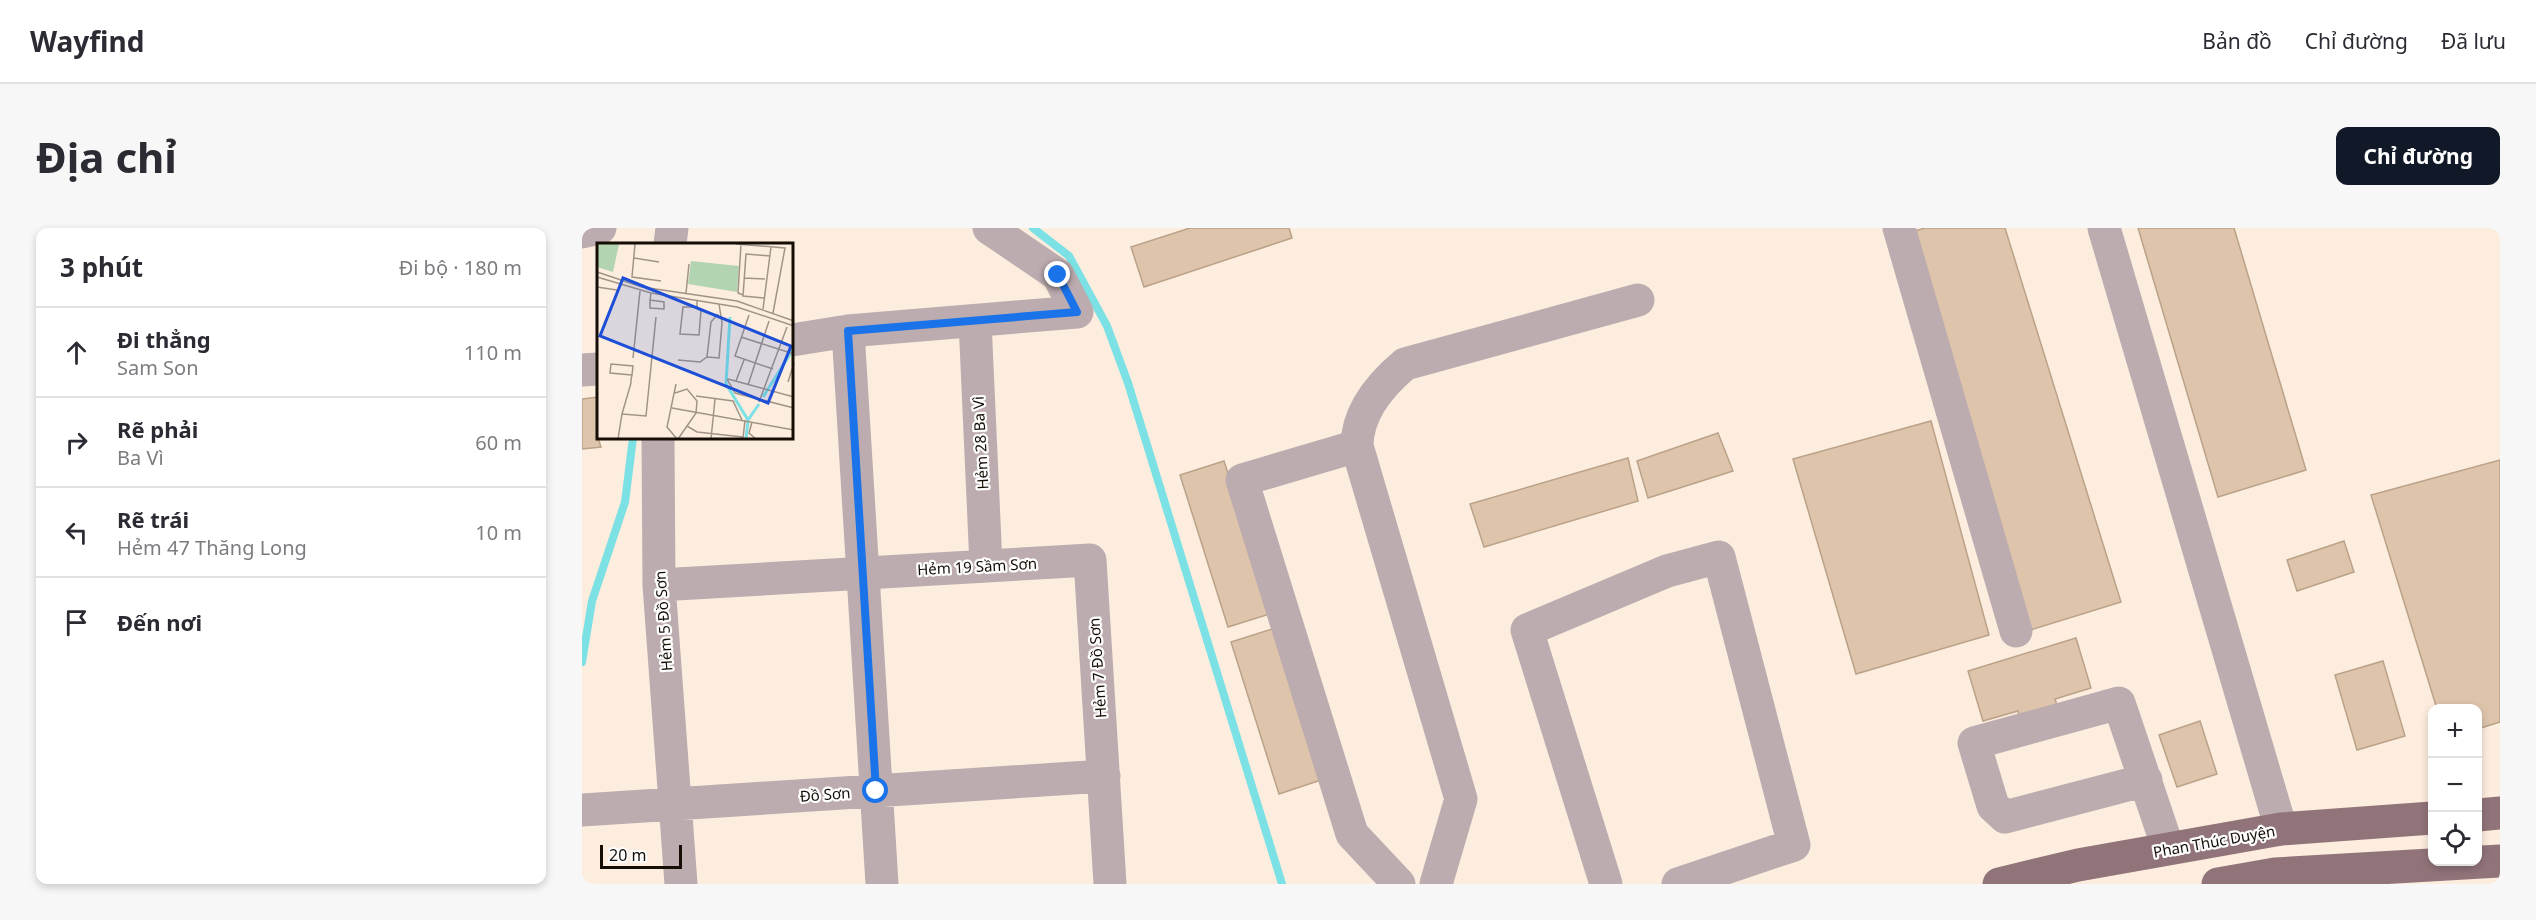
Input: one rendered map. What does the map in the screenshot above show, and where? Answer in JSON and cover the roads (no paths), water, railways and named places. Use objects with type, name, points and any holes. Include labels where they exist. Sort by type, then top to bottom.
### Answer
[{"type":"main road","points":[[2482,815],[2500,813]]},
{"type":"main road","name":"Phan Thúc Duyện","points":[[1999,884],[2081,874],[2169,848],[2281,829],[2428,818]]},
{"type":"main road","points":[[2218,884],[2275,873],[2500,861]]},
{"type":"street","points":[[582,232],[600,228]]},
{"type":"street","points":[[670,243],[672,228]]},
{"type":"street","points":[[794,340],[848,331],[1077,312],[1058,275],[988,228]]},
{"type":"street","points":[[1899,228],[2016,631]]},
{"type":"street","points":[[2104,228],[2281,829]]},
{"type":"street","points":[[1436,884],[1461,799],[1358,446],[1357,431],[1364,412],[1389,377],[1405,364],[1638,300]]},
{"type":"street","name":"Hẻm 28 Ba Vì","points":[[975,321],[986,565]]},
{"type":"street","points":[[848,331],[882,884]]},
{"type":"street","points":[[582,370],[597,369]]},
{"type":"street","name":"Hẻm 5 Đồ Sơn","points":[[658,440],[659,585],[681,884]]},
{"type":"street","points":[[1358,446],[1242,480],[1352,834],[1399,884]]},
{"type":"street","points":[[1606,884],[1527,630],[1667,571],[1719,557],[1794,845],[1678,884]]},
{"type":"street","name":"Hẻm 19 Sầm Sơn","points":[[659,585],[863,571],[1090,560]]},
{"type":"street","name":"Hẻm 7 Đồ Sơn","points":[[1090,560],[1110,884]]},
{"type":"street","points":[[2146,780],[2005,817],[1993,806],[1974,743],[2119,703],[2146,780],[2169,848]]},
{"type":"street","name":"Đồ Sơn","points":[[583,815],[676,804],[1104,776]]},
{"type":"waterway","points":[[1033,228],[1069,256],[1107,326],[1128,383],[1282,884]]},
{"type":"waterway","points":[[582,662],[592,601],[625,502],[633,440]]}]
